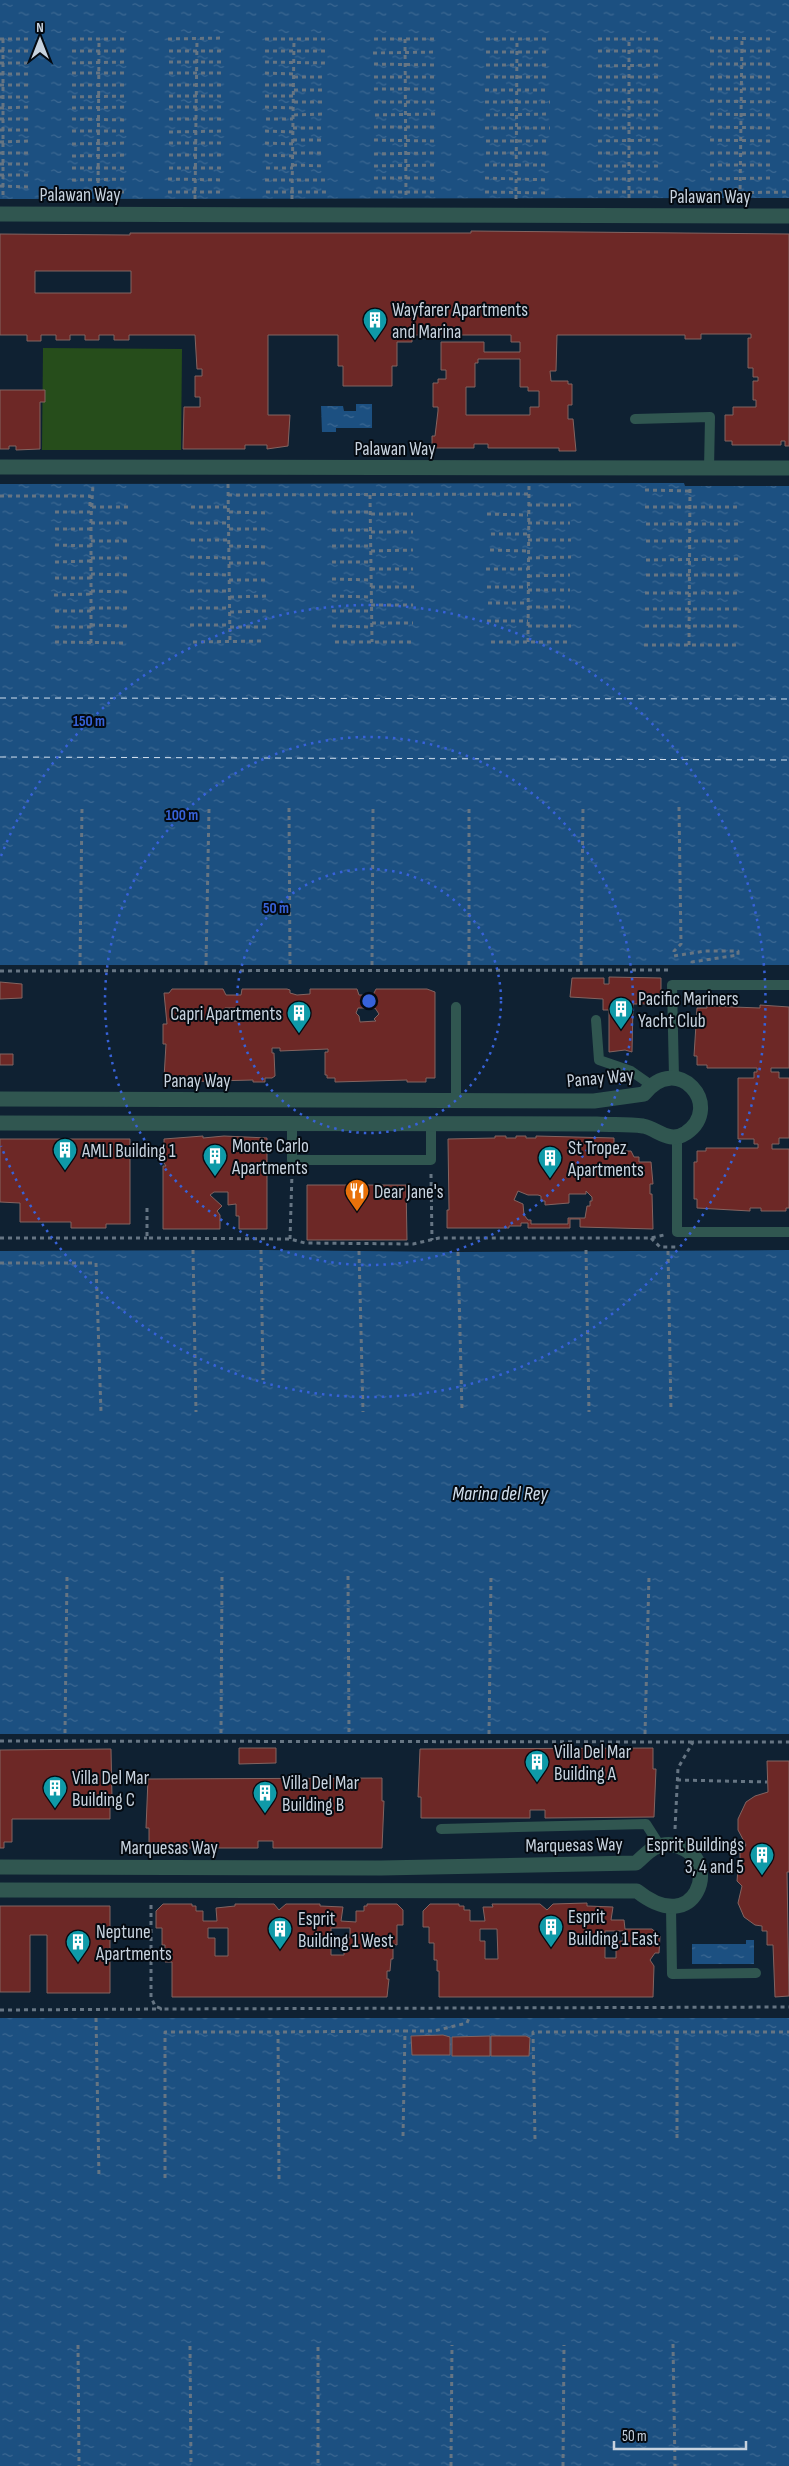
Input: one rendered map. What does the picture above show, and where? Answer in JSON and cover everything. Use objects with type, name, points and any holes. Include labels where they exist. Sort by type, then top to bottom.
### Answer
[{"type":"street","name":"Palawan Way","points":[[1,206],[789,216]]},
{"type":"street","name":"Palawan Way","points":[[0,467],[789,468]]},
{"type":"street","name":"Panay Way","points":[[0,1099],[594,1101],[644,1094],[651,1085],[663,1078],[674,1078]]},
{"type":"street","points":[[0,1124],[616,1125],[645,1126],[665,1136],[677,1136],[684,1134],[694,1126],[700,1112],[700,1101],[694,1089],[686,1081],[674,1078]]},
{"type":"street","points":[[0,1890],[637,1891],[654,1903],[671,1907],[690,1900],[700,1882],[698,1862],[692,1854],[667,1845]]},
{"type":"street","name":"Marquesas Way","points":[[0,1867],[381,1868],[636,1863],[652,1849],[667,1845]]},
{"type":"street","points":[[150,1867],[151,1890]]},
{"type":"street","points":[[380,1891],[381,1868]]},
{"type":"lane","points":[[635,419],[710,418],[709,469]]},
{"type":"lane","points":[[674,1078],[672,984],[789,986]]},
{"type":"lane","points":[[456,1007],[456,1100]]},
{"type":"lane","points":[[596,1020],[599,1060],[631,1071],[651,1085]]},
{"type":"lane","points":[[292,1124],[292,1160],[431,1160],[431,1124]]},
{"type":"lane","points":[[677,1136],[677,1232],[789,1232]]},
{"type":"lane","points":[[440,1828],[646,1824],[667,1845]]},
{"type":"lane","points":[[671,1907],[672,1974],[756,1973]]},
{"type":"path","points":[[168,39],[224,38]]},
{"type":"path","points":[[710,38],[774,39]]},
{"type":"path","points":[[740,197],[742,38]]},
{"type":"path","points":[[1,206],[1,39],[30,39]]},
{"type":"path","points":[[72,39],[127,39]]},
{"type":"path","points":[[98,199],[100,39]]},
{"type":"path","points":[[195,199],[197,39]]},
{"type":"path","points":[[265,39],[325,39]]},
{"type":"path","points":[[374,39],[436,39]]},
{"type":"path","points":[[405,39],[406,199]]},
{"type":"path","points":[[598,39],[661,39]]},
{"type":"path","points":[[628,198],[629,39]]},
{"type":"path","points":[[292,199],[294,40]]},
{"type":"path","points":[[486,40],[549,40]]},
{"type":"path","points":[[516,199],[517,40]]},
{"type":"path","points":[[0,51],[30,51]]},
{"type":"path","points":[[72,51],[127,51]]},
{"type":"path","points":[[169,51],[224,51]]},
{"type":"path","points":[[265,51],[325,52]]},
{"type":"path","points":[[373,53],[437,52]]},
{"type":"path","points":[[486,52],[550,52]]},
{"type":"path","points":[[598,52],[661,52]]},
{"type":"path","points":[[710,52],[773,52]]},
{"type":"path","points":[[72,63],[127,62]]},
{"type":"path","points":[[169,62],[224,62]]},
{"type":"path","points":[[265,62],[325,63]]},
{"type":"path","points":[[0,63],[30,63]]},
{"type":"path","points":[[374,64],[437,65]]},
{"type":"path","points":[[710,64],[774,64]]},
{"type":"path","points":[[486,65],[550,65]]},
{"type":"path","points":[[598,66],[662,65]]},
{"type":"path","points":[[169,73],[224,73]]},
{"type":"path","points":[[0,74],[31,74]]},
{"type":"path","points":[[72,74],[127,74]]},
{"type":"path","points":[[265,74],[325,77]]},
{"type":"path","points":[[374,77],[437,77]]},
{"type":"path","points":[[486,77],[550,77]]},
{"type":"path","points":[[598,77],[662,77]]},
{"type":"path","points":[[710,77],[774,77]]},
{"type":"path","points":[[0,85],[31,85]]},
{"type":"path","points":[[72,85],[127,85]]},
{"type":"path","points":[[169,85],[225,85]]},
{"type":"path","points":[[265,85],[325,90]]},
{"type":"path","points":[[374,89],[437,89]]},
{"type":"path","points":[[710,89],[773,89]]},
{"type":"path","points":[[486,90],[549,90]]},
{"type":"path","points":[[598,90],[662,90]]},
{"type":"path","points":[[72,97],[128,96]]},
{"type":"path","points":[[169,96],[224,96]]},
{"type":"path","points":[[265,96],[294,96]]},
{"type":"path","points":[[0,97],[31,97]]},
{"type":"path","points":[[710,101],[773,102]]},
{"type":"path","points":[[294,102],[325,102]]},
{"type":"path","points":[[374,102],[438,102]]},
{"type":"path","points":[[486,102],[550,102]]},
{"type":"path","points":[[598,102],[662,102]]},
{"type":"path","points":[[169,106],[225,107]]},
{"type":"path","points":[[0,108],[30,107]]},
{"type":"path","points":[[72,108],[128,107]]},
{"type":"path","points":[[265,107],[294,108]]},
{"type":"path","points":[[294,115],[325,114]]},
{"type":"path","points":[[375,115],[437,114]]},
{"type":"path","points":[[486,115],[550,114]]},
{"type":"path","points":[[710,114],[773,115]]},
{"type":"path","points":[[598,115],[662,115]]},
{"type":"path","points":[[0,119],[31,119]]},
{"type":"path","points":[[169,119],[225,119]]},
{"type":"path","points":[[72,120],[127,120]]},
{"type":"path","points":[[266,120],[293,120]]},
{"type":"path","points":[[374,127],[437,127]]},
{"type":"path","points":[[710,127],[773,128]]},
{"type":"path","points":[[265,132],[325,128]]},
{"type":"path","points":[[486,128],[550,128]]},
{"type":"path","points":[[598,128],[662,128]]},
{"type":"path","points":[[0,130],[31,130]]},
{"type":"path","points":[[72,132],[127,131]]},
{"type":"path","points":[[169,132],[224,132]]},
{"type":"path","points":[[265,144],[325,140]]},
{"type":"path","points":[[374,140],[437,140]]},
{"type":"path","points":[[486,140],[550,141]]},
{"type":"path","points":[[598,140],[662,140]]},
{"type":"path","points":[[710,140],[773,141]]},
{"type":"path","points":[[0,142],[31,141]]},
{"type":"path","points":[[72,144],[128,144]]},
{"type":"path","points":[[169,144],[224,144]]},
{"type":"path","points":[[0,153],[30,153]]},
{"type":"path","points":[[265,156],[325,153]]},
{"type":"path","points":[[374,154],[437,153]]},
{"type":"path","points":[[486,153],[549,153]]},
{"type":"path","points":[[598,153],[662,153]]},
{"type":"path","points":[[710,153],[773,153]]},
{"type":"path","points":[[72,156],[128,155]]},
{"type":"path","points":[[169,155],[225,156]]},
{"type":"path","points":[[0,164],[30,164]]},
{"type":"path","points":[[374,166],[437,165]]},
{"type":"path","points":[[486,165],[549,166]]},
{"type":"path","points":[[710,165],[773,166]]},
{"type":"path","points":[[266,168],[325,166]]},
{"type":"path","points":[[598,166],[662,166]]},
{"type":"path","points":[[72,168],[127,168]]},
{"type":"path","points":[[169,168],[224,168]]},
{"type":"path","points":[[0,175],[31,175]]},
{"type":"path","points":[[374,178],[438,178]]},
{"type":"path","points":[[486,178],[549,180]]},
{"type":"path","points":[[710,179],[773,178]]},
{"type":"path","points":[[72,180],[127,179]]},
{"type":"path","points":[[168,179],[224,180]]},
{"type":"path","points":[[598,179],[661,179]]},
{"type":"path","points":[[265,180],[325,180]]},
{"type":"path","points":[[0,186],[30,186]]},
{"type":"path","points":[[72,192],[127,192]]},
{"type":"path","points":[[168,192],[224,192]]},
{"type":"path","points":[[266,192],[326,192]]},
{"type":"path","points":[[374,192],[437,192]]},
{"type":"path","points":[[486,192],[549,193]]},
{"type":"path","points":[[598,192],[662,192]]},
{"type":"path","points":[[710,193],[789,192]]},
{"type":"path","points":[[528,642],[529,483]]},
{"type":"path","points":[[91,642],[91,518],[93,484]]},
{"type":"path","points":[[228,484],[230,642]]},
{"type":"path","points":[[645,490],[690,489],[689,646]]},
{"type":"path","points":[[228,495],[529,494]]},
{"type":"path","points":[[370,495],[372,642]]},
{"type":"path","points":[[0,496],[90,496],[91,518]]},
{"type":"path","points":[[528,505],[571,505]]},
{"type":"path","points":[[92,507],[128,507]]},
{"type":"path","points":[[190,507],[229,507]]},
{"type":"path","points":[[645,508],[738,508]]},
{"type":"path","points":[[55,512],[90,512]]},
{"type":"path","points":[[229,512],[267,513]]},
{"type":"path","points":[[332,512],[413,514]]},
{"type":"path","points":[[487,514],[528,515]]},
{"type":"path","points":[[91,523],[127,523]]},
{"type":"path","points":[[190,523],[229,523]]},
{"type":"path","points":[[528,523],[570,523]]},
{"type":"path","points":[[646,524],[738,524]]},
{"type":"path","points":[[55,529],[91,529]]},
{"type":"path","points":[[229,529],[267,529]]},
{"type":"path","points":[[332,530],[413,532]]},
{"type":"path","points":[[491,534],[528,534]]},
{"type":"path","points":[[191,540],[229,540]]},
{"type":"path","points":[[528,540],[571,540]]},
{"type":"path","points":[[91,541],[128,541]]},
{"type":"path","points":[[646,542],[738,542]]},
{"type":"path","points":[[55,545],[91,546]]},
{"type":"path","points":[[229,546],[266,547]]},
{"type":"path","points":[[332,546],[371,546]]},
{"type":"path","points":[[371,550],[413,550]]},
{"type":"path","points":[[490,550],[528,550]]},
{"type":"path","points":[[190,557],[229,558]]},
{"type":"path","points":[[528,558],[571,557]]},
{"type":"path","points":[[55,562],[127,558]]},
{"type":"path","points":[[646,560],[739,559]]},
{"type":"path","points":[[332,562],[371,562]]},
{"type":"path","points":[[229,563],[267,563]]},
{"type":"path","points":[[371,569],[414,569]]},
{"type":"path","points":[[486,569],[528,569]]},
{"type":"path","points":[[190,574],[229,575]]},
{"type":"path","points":[[55,578],[128,575]]},
{"type":"path","points":[[528,576],[570,575]]},
{"type":"path","points":[[646,576],[739,575]]},
{"type":"path","points":[[332,579],[371,580]]},
{"type":"path","points":[[229,580],[268,580]]},
{"type":"path","points":[[371,587],[414,587]]},
{"type":"path","points":[[487,587],[570,590]]},
{"type":"path","points":[[190,591],[230,591]]},
{"type":"path","points":[[54,595],[128,592]]},
{"type":"path","points":[[645,593],[737,593]]},
{"type":"path","points":[[230,596],[267,596]]},
{"type":"path","points":[[332,596],[371,596]]},
{"type":"path","points":[[488,603],[570,607]]},
{"type":"path","points":[[372,605],[413,605]]},
{"type":"path","points":[[55,611],[128,608]]},
{"type":"path","points":[[190,608],[266,611]]},
{"type":"path","points":[[645,608],[738,609]]},
{"type":"path","points":[[332,611],[372,611]]},
{"type":"path","points":[[487,622],[528,621]]},
{"type":"path","points":[[332,626],[414,623]]},
{"type":"path","points":[[190,625],[267,627]]},
{"type":"path","points":[[55,627],[127,626]]},
{"type":"path","points":[[528,626],[571,626]]},
{"type":"path","points":[[645,626],[738,626]]},
{"type":"path","points":[[193,642],[264,641]]},
{"type":"path","points":[[55,642],[127,643]]},
{"type":"path","points":[[335,642],[412,642]]},
{"type":"path","points":[[491,642],[570,642]]},
{"type":"path","points":[[644,646],[738,646]]},
{"type":"path","points":[[679,807],[681,944],[674,951],[674,956],[706,951],[738,950],[738,955],[692,962],[692,965]]},
{"type":"path","points":[[80,966],[82,808]]},
{"type":"path","points":[[289,808],[290,965]]},
{"type":"path","points":[[581,966],[583,808]]},
{"type":"path","points":[[206,965],[209,809]]},
{"type":"path","points":[[372,966],[373,809]]},
{"type":"path","points":[[469,809],[469,966]]},
{"type":"path","points":[[0,971],[672,970]]},
{"type":"path","points":[[290,1239],[292,1160]]},
{"type":"path","points":[[431,1160],[432,1240]]},
{"type":"path","points":[[147,1208],[147,1238]]},
{"type":"path","points":[[0,1238],[290,1239],[305,1243],[413,1244],[432,1240],[652,1238],[677,1232]]},
{"type":"path","points":[[192,1250],[196,1412]]},
{"type":"path","points":[[261,1250],[263,1380]]},
{"type":"path","points":[[586,1250],[590,1412]]},
{"type":"path","points":[[360,1251],[363,1412]]},
{"type":"path","points":[[668,1251],[671,1411]]},
{"type":"path","points":[[458,1252],[462,1411]]},
{"type":"path","points":[[0,1263],[96,1263],[101,1412]]},
{"type":"path","points":[[221,1733],[222,1576]]},
{"type":"path","points":[[348,1576],[348,1733]]},
{"type":"path","points":[[645,1734],[649,1576]]},
{"type":"path","points":[[65,1733],[66,1577]]},
{"type":"path","points":[[489,1734],[491,1577]]},
{"type":"path","points":[[0,1741],[789,1742]]},
{"type":"path","points":[[667,1845],[678,1768],[694,1742]]},
{"type":"path","points":[[677,1780],[768,1782]]},
{"type":"path","points":[[151,1890],[151,1997],[155,2006],[162,2009]]},
{"type":"path","points":[[0,2010],[789,2007]]},
{"type":"path","points":[[96,2018],[99,2178]]},
{"type":"path","points":[[165,2178],[165,2032],[434,2031],[467,2023],[469,2018]]},
{"type":"path","points":[[404,2136],[405,2031]]},
{"type":"path","points":[[278,2032],[279,2179]]},
{"type":"path","points":[[535,2139],[533,2032],[789,2032]]},
{"type":"path","points":[[677,2032],[677,2138]]},
{"type":"path","points":[[673,2344],[675,2466]]},
{"type":"path","points":[[78,2345],[79,2466]]},
{"type":"path","points":[[190,2346],[190,2466]]},
{"type":"path","points":[[451,2466],[452,2346]]},
{"type":"path","points":[[563,2466],[564,2346]]},
{"type":"path","points":[[318,2347],[318,2466]]},
{"type":"green space","points":[[43,348],[182,349],[181,450],[42,450]]},
{"type":"water","points":[[0,0],[789,0],[789,198],[0,199]]},
{"type":"water","points":[[356,404],[372,404],[372,428],[336,428],[336,432],[322,432],[321,406],[343,406],[344,411],[356,411]]},
{"type":"water","points":[[684,483],[685,486],[789,486],[789,965],[0,965],[0,484]]},
{"type":"water","name":"Marina del Rey","points":[[261,1250],[458,1252],[789,1250],[789,1734],[0,1734],[0,1251]]},
{"type":"water","points":[[746,1940],[754,1940],[754,1964],[692,1964],[692,1944],[746,1944]]},
{"type":"water","points":[[0,2018],[789,2018],[789,2466],[0,2466]]},
{"type":"building","name":"Wayfarer Apartments and Marina","points":[[471,231],[789,234],[789,446],[785,446],[785,441],[781,441],[781,445],[732,445],[732,441],[725,441],[725,415],[733,415],[733,407],[756,407],[756,400],[753,400],[753,381],[758,381],[758,377],[753,377],[753,368],[748,368],[748,338],[751,338],[751,334],[701,334],[701,339],[685,339],[685,335],[557,335],[556,371],[550,371],[551,381],[568,381],[568,384],[572,384],[572,405],[568,405],[568,419],[573,419],[576,451],[559,451],[559,448],[488,448],[488,444],[474,444],[474,448],[432,448],[432,436],[435,436],[438,411],[438,407],[433,407],[433,383],[438,383],[438,379],[446,379],[446,370],[441,370],[441,342],[484,342],[484,352],[520,352],[520,342],[511,342],[511,335],[412,335],[412,342],[397,342],[397,366],[392,366],[392,386],[343,386],[343,366],[338,366],[338,335],[268,335],[268,415],[290,415],[288,446],[267,449],[267,445],[245,445],[245,449],[183,449],[184,407],[200,407],[200,397],[195,397],[195,376],[202,376],[202,369],[197,369],[195,335],[129,335],[129,340],[114,340],[114,335],[99,335],[99,340],[85,340],[85,335],[70,335],[70,340],[56,340],[56,335],[41,335],[41,341],[27,341],[27,335],[0,335],[0,234],[471,233]],"holes":[[[35,271],[131,271],[131,293],[35,293]],[[478,359],[520,359],[520,387],[528,387],[528,391],[539,391],[539,407],[530,407],[530,415],[466,415],[466,387],[475,387],[475,363],[478,363]]]},
{"type":"building","points":[[0,390],[45,390],[45,402],[40,402],[40,449],[16,450],[16,446],[9,446],[9,449],[0,449]]},
{"type":"building","name":"Pacific Mariners Yacht Club","points":[[609,977],[661,978],[661,998],[658,998],[658,1004],[633,1004],[632,1052],[625,1050],[609,1052],[609,1010],[603,1010],[603,999],[570,997],[572,978],[604,978],[604,984],[609,984]]},
{"type":"building","points":[[0,982],[22,984],[22,998],[0,999]]},
{"type":"building","name":"Capri Apartments","points":[[172,989],[223,989],[226,995],[241,995],[242,989],[287,989],[290,990],[290,993],[297,995],[310,994],[310,989],[357,989],[359,995],[373,995],[376,989],[427,989],[435,992],[435,1078],[426,1078],[426,1082],[407,1082],[407,1080],[335,1082],[335,1078],[327,1078],[327,1075],[325,1075],[325,1052],[328,1052],[328,1049],[280,1051],[280,1048],[272,1048],[275,1076],[265,1078],[265,1082],[253,1082],[253,1080],[174,1082],[174,1078],[164,1078],[166,1044],[163,1044],[163,1024],[167,1024],[164,993],[169,993]],"holes":[[[225,1008],[241,1008],[244,1014],[241,1017],[241,1021],[223,1021],[225,1019],[221,1015]],[[358,1008],[375,1008],[379,1014],[374,1019],[376,1021],[360,1022],[359,1016],[356,1013]]]},
{"type":"building","points":[[760,1005],[789,1007],[789,1068],[771,1068],[771,1072],[779,1072],[779,1078],[789,1078],[789,1138],[779,1138],[779,1144],[772,1144],[772,1149],[789,1149],[789,1208],[786,1208],[786,1211],[761,1211],[761,1208],[750,1208],[750,1211],[697,1208],[697,1199],[694,1199],[694,1162],[697,1162],[697,1151],[706,1151],[706,1148],[758,1148],[758,1144],[754,1144],[754,1139],[738,1139],[738,1078],[754,1078],[754,1072],[757,1072],[757,1068],[707,1068],[707,1065],[697,1065],[697,1056],[694,1056],[697,1008],[707,1008],[707,1006],[760,1008]]},
{"type":"building","points":[[0,1054],[13,1054],[13,1065],[0,1065]]},
{"type":"building","name":"Monte Carlo Apartments","points":[[203,1136],[203,1138],[224,1136],[267,1138],[267,1229],[239,1229],[239,1216],[236,1216],[236,1204],[228,1205],[228,1192],[214,1192],[210,1195],[222,1206],[217,1211],[220,1215],[220,1229],[163,1229],[163,1166],[166,1166],[164,1163],[164,1139]]},
{"type":"building","name":"St Tropez Apartments","points":[[495,1136],[516,1138],[516,1136],[526,1136],[526,1138],[536,1138],[536,1136],[614,1138],[614,1146],[623,1146],[623,1151],[631,1151],[634,1157],[639,1157],[639,1162],[651,1162],[653,1184],[650,1184],[650,1194],[652,1194],[653,1229],[580,1227],[580,1219],[570,1219],[570,1228],[528,1228],[528,1223],[521,1223],[521,1226],[509,1226],[509,1228],[447,1228],[447,1210],[449,1210],[448,1139],[495,1138]],"holes":[[[518,1191],[528,1195],[541,1196],[541,1201],[545,1201],[545,1205],[569,1203],[569,1194],[586,1194],[586,1191],[592,1197],[592,1201],[590,1201],[590,1206],[587,1206],[585,1218],[568,1218],[568,1224],[531,1224],[531,1220],[528,1220],[524,1215],[523,1204],[514,1200]]]},
{"type":"building","name":"AMLI Building 1","points":[[0,1139],[130,1139],[130,1224],[106,1224],[106,1228],[71,1228],[71,1222],[20,1222],[20,1203],[0,1202]]},
{"type":"building","name":"Dear Jane's","points":[[307,1185],[406,1185],[407,1240],[307,1240]]},
{"type":"building","points":[[239,1748],[276,1748],[276,1763],[239,1764]]},
{"type":"building","name":"Villa Del Mar Building A","points":[[653,1748],[653,1769],[656,1769],[654,1817],[545,1818],[545,1810],[530,1810],[530,1818],[421,1818],[421,1797],[418,1797],[420,1749]]},
{"type":"building","name":"Villa Del Mar Building C","points":[[111,1749],[112,1798],[110,1798],[110,1819],[12,1819],[12,1842],[4,1842],[4,1848],[0,1848],[0,1750]]},
{"type":"building","name":"Esprit Buildings 3, 4 and 5","points":[[767,1761],[789,1761],[789,1872],[787,1872],[789,1996],[775,1997],[773,1945],[767,1945],[767,1931],[762,1931],[762,1926],[755,1925],[744,1917],[738,1903],[742,1886],[737,1881],[738,1869],[743,1864],[740,1861],[740,1853],[746,1845],[738,1830],[738,1819],[746,1802],[755,1796],[768,1792]]},
{"type":"building","name":"Villa Del Mar Building B","points":[[382,1778],[382,1801],[384,1801],[382,1848],[273,1848],[273,1841],[258,1841],[258,1848],[149,1848],[149,1828],[146,1828],[148,1779]]},
{"type":"building","name":"Esprit Building 1 East","points":[[587,1903],[587,1906],[613,1907],[611,1920],[624,1920],[625,1929],[652,1929],[660,1936],[659,1953],[655,1953],[650,1960],[654,1966],[653,1997],[439,1997],[439,1971],[437,1971],[437,1960],[434,1960],[434,1943],[429,1943],[429,1927],[423,1927],[423,1911],[430,1904],[459,1904],[459,1906],[464,1906],[464,1910],[470,1910],[470,1921],[485,1921],[483,1907],[493,1907],[492,1904],[540,1904],[547,1910],[553,1904]],"holes":[[[480,1929],[497,1929],[498,1959],[485,1959],[485,1941],[480,1941]],[[605,1931],[623,1931],[623,1941],[616,1941],[616,1958],[605,1958]]]},
{"type":"building","name":"Esprit Building 1 West","points":[[163,1904],[192,1904],[192,1906],[196,1906],[196,1911],[203,1911],[203,1921],[217,1921],[216,1908],[235,1906],[235,1904],[274,1904],[279,1910],[286,1904],[320,1904],[320,1906],[343,1907],[341,1921],[356,1922],[356,1911],[364,1911],[364,1906],[367,1906],[367,1904],[397,1904],[403,1910],[403,1925],[397,1925],[397,1945],[393,1944],[393,1959],[391,1959],[390,1971],[387,1971],[387,1979],[389,1979],[387,1997],[172,1997],[172,1962],[165,1962],[162,1928],[156,1928],[156,1911]],"holes":[[[208,1928],[228,1928],[228,1956],[215,1956],[215,1938],[208,1938]],[[331,1928],[350,1928],[350,1938],[344,1938],[344,1955],[331,1955]]]},
{"type":"building","name":"Neptune Apartments","points":[[0,1906],[110,1906],[110,1993],[47,1993],[47,1935],[30,1935],[30,1992],[0,1992]]},
{"type":"building","points":[[443,2035],[450,2037],[450,2055],[412,2055],[411,2036]]},
{"type":"building","points":[[490,2036],[490,2056],[452,2056],[452,2037]]},
{"type":"building","points":[[491,2036],[526,2036],[530,2038],[529,2056],[491,2056]]},
{"type":"ferry route","points":[[0,698],[789,699]]},
{"type":"ferry route","points":[[0,757],[789,760]]},
{"type":"place","name":"Wayfarer Apartments and Marina","points":[[375,341]]},
{"type":"place","name":"Pacific Mariners Yacht Club","points":[[621,1030]]},
{"type":"place","name":"Capri Apartments","points":[[299,1034]]},
{"type":"place","name":"AMLI Building 1","points":[[65,1171]]},
{"type":"place","name":"Monte Carlo Apartments","points":[[215,1177]]},
{"type":"place","name":"St Tropez Apartments","points":[[550,1179]]},
{"type":"place","name":"Dear Jane's","points":[[357,1212]]},
{"type":"place","name":"Villa Del Mar Building A","points":[[537,1783]]},
{"type":"place","name":"Villa Del Mar Building C","points":[[55,1809]]},
{"type":"place","name":"Villa Del Mar Building B","points":[[265,1814]]},
{"type":"place","name":"Esprit Buildings 3, 4 and 5","points":[[762,1876]]},
{"type":"place","name":"Esprit Building 1 East","points":[[551,1948]]},
{"type":"place","name":"Esprit Building 1 West","points":[[280,1950]]},
{"type":"place","name":"Neptune Apartments","points":[[78,1963]]}]
